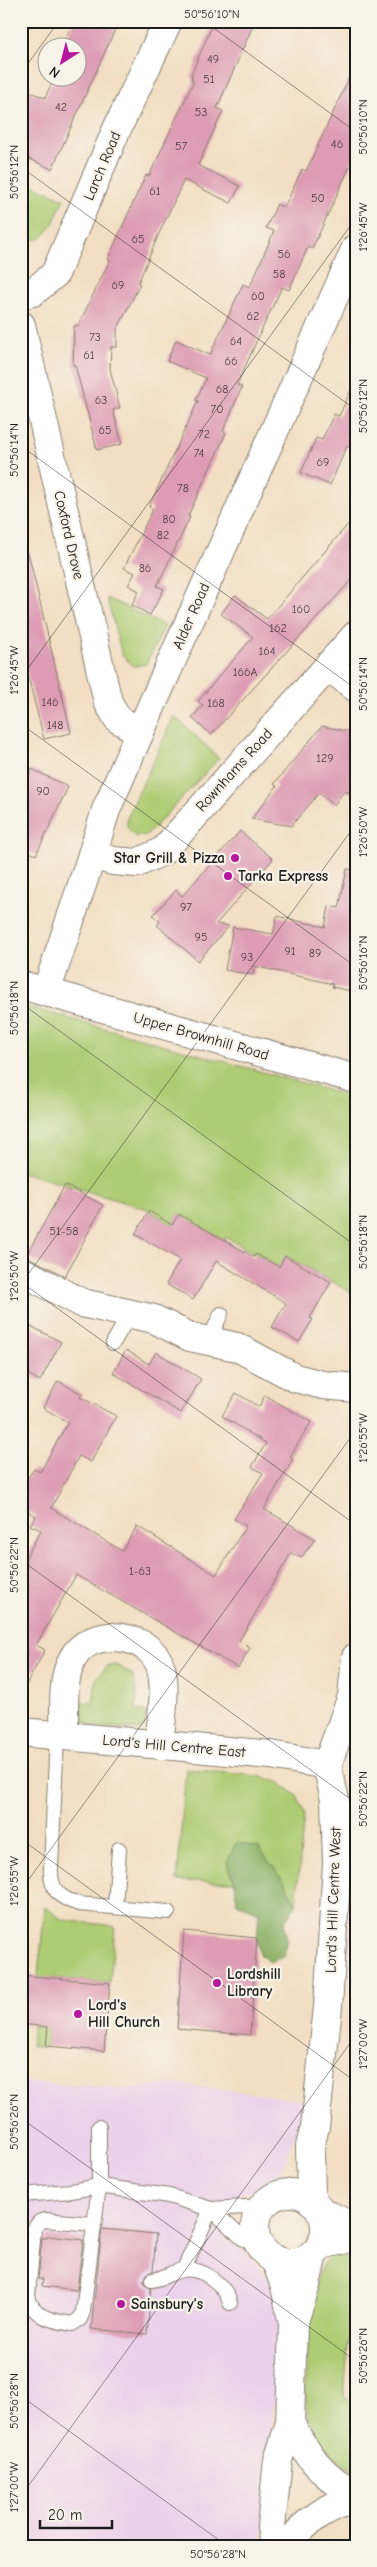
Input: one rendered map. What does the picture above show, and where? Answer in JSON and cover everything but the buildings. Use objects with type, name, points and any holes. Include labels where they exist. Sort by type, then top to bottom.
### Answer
[{"type":"street","name":"Larch Road","points":[[21,295],[33,292],[55,274],[116,131],[168,21]]},
{"type":"street","name":"Alder Road","points":[[28,988],[92,855],[106,810],[356,248]]},
{"type":"street","name":"Coxford Drove","points":[[21,325],[108,702],[118,719],[140,732]]},
{"type":"street","name":"Rownhams Road","points":[[92,855],[112,861],[137,863],[163,850],[356,635]]},
{"type":"street","points":[[328,666],[356,688]]},
{"type":"street","name":"Upper Brownhill Road","points":[[28,988],[356,1079]]},
{"type":"street","points":[[21,1271],[82,1303],[160,1321],[190,1337],[209,1340],[248,1352],[295,1378],[323,1385],[356,1388]]},
{"type":"street","points":[[61,1736],[67,1673],[72,1659],[80,1648],[93,1641],[107,1637],[127,1638],[143,1645],[156,1656],[161,1668],[163,1684],[159,1745]]},
{"type":"street","points":[[327,1765],[352,1696],[356,1657]]},
{"type":"street","name":"Lord's Hill Centre East","points":[[21,1732],[272,1755],[327,1765]]},
{"type":"street","name":"Lord's Hill Centre West","points":[[270,2201],[310,2146],[315,2128],[327,2016],[337,1863],[335,1800],[327,1765]]},
{"type":"street","name":"Lord's Hill Centre West","points":[[310,2146],[316,2206]]},
{"type":"street","points":[[274,2546],[271,2527],[278,2460],[290,2423],[293,2324],[285,2286],[268,2253],[256,2238],[255,2227],[270,2201],[294,2193],[356,2228]]},
{"type":"street","points":[[293,2324],[324,2228],[316,2206]]},
{"type":"street","points":[[268,2253],[295,2262],[317,2249],[356,2237]]},
{"type":"street","points":[[290,2423],[305,2453],[337,2485],[356,2494]]},
{"type":"street","points":[[288,2546],[305,2526],[322,2512],[341,2502],[356,2499]]},
{"type":"lane","points":[[113,1342],[130,1314]]},
{"type":"lane","points":[[209,1340],[221,1314]]},
{"type":"lane","points":[[61,1736],[51,1867],[53,1888],[66,1900],[168,1912]]},
{"type":"lane","points":[[115,1907],[118,1849]]},
{"type":"lane","points":[[93,2224],[46,2220],[39,2222],[32,2237],[28,2296],[30,2305],[37,2314],[55,2321],[77,2323],[83,2312],[92,2274],[93,2224],[99,2186],[98,2127]]},
{"type":"lane","points":[[22,2195],[71,2191],[99,2186],[169,2196],[211,2210],[242,2238],[268,2253]]},
{"type":"lane","points":[[211,2210],[270,2201]]},
{"type":"lane","points":[[184,2269],[211,2210]]},
{"type":"lane","points":[[152,2280],[184,2269],[208,2276],[228,2293],[230,2303]]},
{"type":"shaded area","points":[[21,2082],[129,2089],[169,2083],[304,2100],[297,2129],[285,2164],[276,2178],[262,2189],[239,2194],[228,2238],[243,2250],[274,2283],[279,2313],[278,2363],[261,2546],[21,2546]]},
{"type":"green space","points":[[21,180],[64,199],[51,227],[38,240],[27,237],[23,231]]},
{"type":"green space","points":[[107,598],[165,626],[146,664],[133,666],[122,655]]},
{"type":"green space","points":[[174,716],[219,758],[152,830],[144,836],[136,837],[127,827],[127,818]]},
{"type":"green space","points":[[28,1007],[356,1098],[356,1295],[286,1256],[279,1267],[226,1237],[224,1240],[179,1214],[172,1225],[147,1209],[21,1172],[21,1017]]},
{"type":"green space","points":[[116,1665],[132,1674],[137,1691],[136,1710],[147,1712],[144,1727],[141,1730],[90,1726],[78,1718],[78,1702],[93,1703],[96,1679],[107,1666]]},
{"type":"green space","points":[[186,1769],[259,1776],[279,1782],[297,1796],[304,1813],[296,1905],[285,1882],[227,1862],[235,1882],[177,1881]]},
{"type":"green space","points":[[236,1843],[258,1847],[285,1882],[296,1905],[284,1923],[287,1938],[284,1956],[271,1962],[260,1955],[257,1938],[259,1913],[237,1903],[235,1882],[227,1862]]},
{"type":"green space","points":[[45,1906],[62,1920],[115,1926],[110,1983],[53,1978],[46,2048],[31,2046]]},
{"type":"green space","points":[[356,2249],[356,2280],[353,2283],[344,2396],[356,2403],[356,2471],[333,2456],[321,2442],[312,2426],[307,2407],[306,2371],[315,2290],[320,2269],[333,2254]]},
{"type":"place","name":"Star Grill & Pizza","points":[[235,858]]},
{"type":"place","name":"Tarka Express","points":[[228,876]]},
{"type":"place","name":"Lordshill Library","points":[[217,1983]]},
{"type":"place","name":"Lord's Hill Church","points":[[78,2014]]},
{"type":"place","name":"Sainsbury's","points":[[121,2304]]}]
